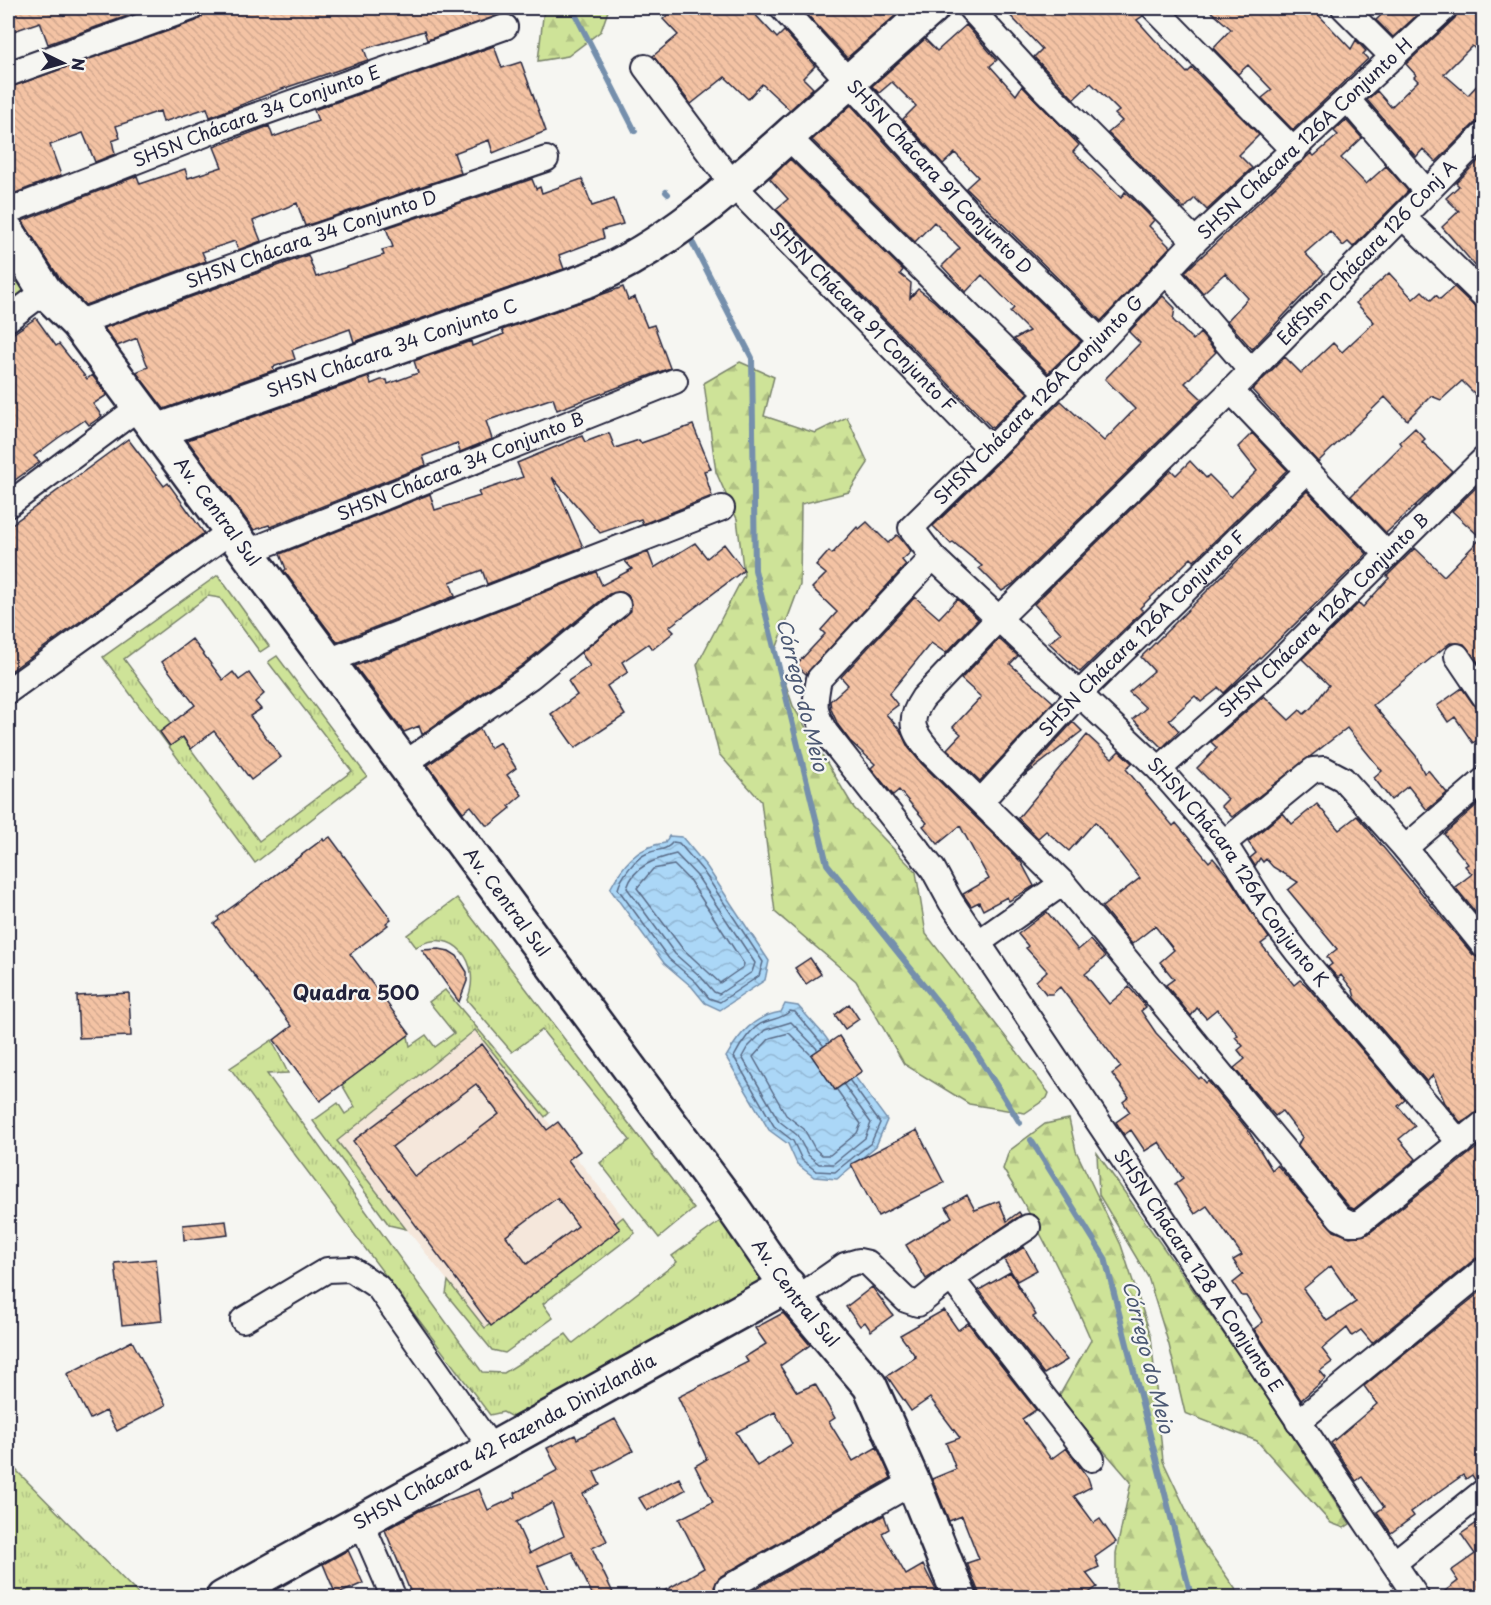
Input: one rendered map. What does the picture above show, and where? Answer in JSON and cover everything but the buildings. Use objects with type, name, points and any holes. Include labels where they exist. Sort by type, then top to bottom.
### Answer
[{"type":"street","points":[[8,74],[191,8]]},
{"type":"street","name":"SHSN Chácara 91 Conjunto D","points":[[782,8],[971,215],[1101,341]]},
{"type":"street","name":"SHSN Chácara 34 Conjunto C","points":[[148,419],[588,279],[639,254],[734,186],[932,8]]},
{"type":"street","points":[[970,8],[1044,89],[1194,241]]},
{"type":"street","points":[[1154,8],[1294,151]]},
{"type":"street","points":[[1344,8],[1393,57]]},
{"type":"street","name":"SHSN Chácara 126A Conjunto H","points":[[1167,273],[1194,241],[1294,151],[1445,8]]},
{"type":"street","name":"SHSN Chácara 34 Conjunto E","points":[[8,211],[226,126],[505,27]]},
{"type":"street","name":"SHSN Chácara 91 Conjunto F","points":[[645,67],[734,186],[990,448]]},
{"type":"street","points":[[1348,100],[1426,191]]},
{"type":"street","name":"EdfShsn Chácara 126 Conj A","points":[[1232,391],[1484,134]]},
{"type":"street","points":[[788,137],[1048,393]]},
{"type":"street","name":"SHSN Chácara 34 Conjunto D","points":[[77,323],[292,245],[546,159]]},
{"type":"street","points":[[1403,217],[1484,296]]},
{"type":"street","name":"Av. Central Sul","points":[[8,232],[45,291],[77,323],[792,1292],[870,1386],[914,1482],[960,1598]]},
{"type":"street","points":[[1167,273],[1251,371]]},
{"type":"street","name":"SHSN Chácara 126A Conjunto G","points":[[911,528],[1167,273]]},
{"type":"street","points":[[8,319],[45,291]]},
{"type":"street","name":"SHSN Chácara 34 Conjunto B","points":[[239,541],[675,381]]},
{"type":"street","points":[[1388,555],[1232,391],[999,618],[924,698],[913,712],[913,724],[917,737],[1063,883],[1340,1218],[1350,1223],[1359,1222],[1367,1217],[1484,1123]]},
{"type":"street","points":[[8,505],[148,419]]},
{"type":"street","name":"SHSN Chácara 126A Conjunto B","points":[[1158,768],[1269,672],[1484,459]]},
{"type":"street","name":"SHSN Chácara 126A Conjunto F","points":[[982,800],[1080,693],[1307,471]]},
{"type":"street","points":[[327,661],[722,508]]},
{"type":"street","name":"SHSN Chácara 126A Conjunto K","points":[[911,528],[933,557],[1158,768],[1224,843],[1272,919],[1292,944],[1460,1143]]},
{"type":"street","points":[[8,691],[239,541]]},
{"type":"street","name":"SHSN Chácara 128 A Conjunto E","points":[[933,557],[819,679],[814,703],[816,715],[826,733],[933,870],[1417,1598]]},
{"type":"street","points":[[404,764],[530,677],[618,605]]},
{"type":"street","points":[[1457,656],[1484,696]]},
{"type":"street","points":[[1224,843],[1313,770],[1324,769],[1343,779],[1405,848],[1484,946]]},
{"type":"street","points":[[1405,848],[1484,780]]},
{"type":"street","points":[[979,942],[1063,883]]},
{"type":"street","points":[[792,1292],[845,1265],[858,1261],[868,1263],[911,1304],[918,1304],[951,1278],[1028,1227]]},
{"type":"street","points":[[243,1320],[327,1270],[351,1269],[378,1287],[492,1449]]},
{"type":"street","points":[[1298,1422],[1484,1270]]},
{"type":"street","points":[[951,1278],[1092,1459]]},
{"type":"street","name":"SHSN Chácara 42 Fazenda Dinizlandia","points":[[223,1598],[492,1449],[792,1292]]},
{"type":"street","points":[[728,1588],[914,1482]]},
{"type":"street","points":[[1394,1563],[1484,1491]]},
{"type":"street","points":[[362,1522],[393,1598]]},
{"type":"shaded area","points":[[476,1030],[623,1217],[485,1328],[337,1141]]},
{"type":"green space","points":[[544,8],[609,8],[601,31],[568,56],[538,61]]},
{"type":"green space","points":[[8,248],[33,284],[8,308]]},
{"type":"green space","points":[[740,362],[774,377],[764,416],[815,433],[847,417],[868,463],[849,492],[801,504],[800,585],[775,652],[793,706],[854,808],[916,872],[926,934],[1049,1093],[1047,1098],[1025,1113],[969,1104],[904,1064],[856,981],[775,912],[761,801],[719,754],[697,665],[744,575],[737,519],[716,472],[704,383]]},
{"type":"green space","points":[[218,575],[269,646],[260,652],[220,598],[208,596],[124,659],[259,841],[352,771],[268,662],[277,656],[367,776],[255,863],[103,657]]},
{"type":"green space","points":[[457,898],[694,1209],[659,1238],[600,1163],[630,1140],[542,1030],[512,1052],[467,1000],[471,986],[471,973],[462,952],[442,941],[430,941],[416,947],[407,935]]},
{"type":"green space","points":[[445,990],[549,1113],[545,1117],[475,1030],[337,1141],[406,1229],[389,1225],[313,1121],[338,1103],[345,1114],[355,1107],[341,1083],[407,1032],[410,1046],[426,1035],[435,1047],[454,1033],[429,1002]]},
{"type":"green space","points":[[272,1040],[288,1073],[267,1074],[482,1372],[504,1373],[566,1334],[573,1343],[677,1262],[672,1256],[726,1217],[766,1275],[747,1292],[512,1417],[503,1412],[490,1415],[230,1068]]},
{"type":"green space","points":[[1069,1119],[1076,1151],[1121,1245],[1151,1336],[1163,1461],[1200,1539],[1241,1597],[1116,1597],[1116,1553],[1131,1482],[1058,1398],[1091,1340],[1028,1210],[1003,1169],[1009,1151],[1045,1124]]},
{"type":"green space","points":[[1097,1153],[1247,1367],[1350,1524],[1344,1528],[1331,1523],[1257,1441],[1185,1413],[1169,1345],[1148,1277],[1099,1195]]},
{"type":"green space","points":[[623,1217],[635,1233],[543,1304],[553,1318],[505,1353],[492,1350],[446,1294],[448,1281],[485,1328]]},
{"type":"green space","points":[[8,1460],[16,1470],[141,1597],[8,1597]]},
{"type":"water","points":[[669,836],[682,837],[707,867],[769,961],[765,980],[720,1010],[705,1003],[692,987],[664,963],[610,889],[632,858],[646,848],[665,843]]},
{"type":"water","points":[[785,1004],[798,1006],[824,1035],[887,1120],[876,1146],[837,1179],[814,1177],[797,1164],[788,1144],[769,1130],[726,1057],[748,1027],[763,1017],[781,1012]]},
{"type":"waterway","name":"Córrego do Meio","points":[[572,8],[635,131]]},
{"type":"waterway","name":"Córrego do Meio","points":[[688,234],[752,358],[755,570],[827,864],[968,1040],[1020,1123]]},
{"type":"waterway","name":"Córrego do Meio","points":[[1031,1140],[1105,1258],[1190,1592],[1196,1598]]},
{"type":"district","name":"Quadra 500","points":[[356,993]]}]
